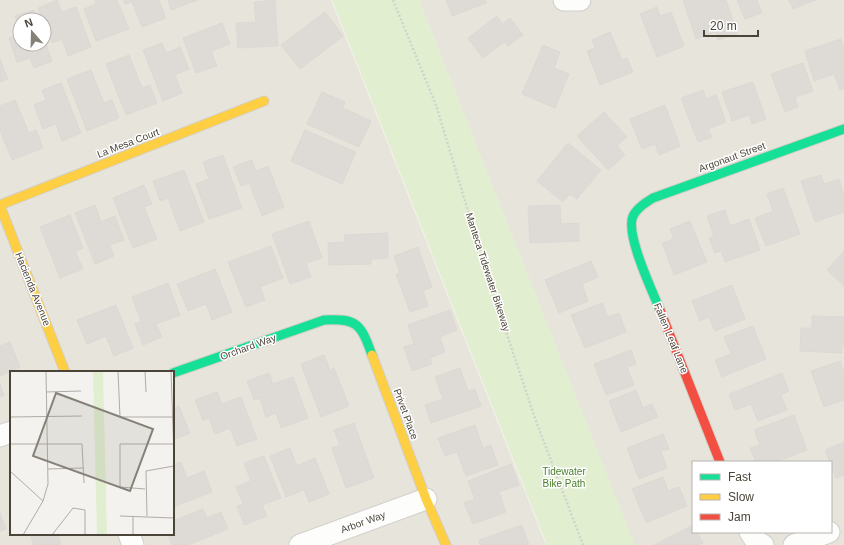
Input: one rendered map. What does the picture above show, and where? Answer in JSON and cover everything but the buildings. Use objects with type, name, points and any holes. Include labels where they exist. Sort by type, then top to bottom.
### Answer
[{"type":"street","points":[[564,0],[580,0]]},
{"type":"street","name":"La Mesa Court","points":[[0,206],[264,101]]},
{"type":"street","name":"Argonaut Street","points":[[633,214],[638,206],[653,198],[844,129]]},
{"type":"street","name":"Hacienda Avenue","points":[[0,206],[65,371]]},
{"type":"street","name":"Fallen Leaf Lane","points":[[633,214],[630,229],[633,241],[720,461]]},
{"type":"street","name":"Privet Place","points":[[324,320],[348,318],[356,323],[367,340],[426,499],[446,545]]},
{"type":"street","name":"Orchard Way","points":[[174,373],[324,320]]},
{"type":"street","points":[[0,436],[10,432]]},
{"type":"street","name":"Arbor Way","points":[[300,545],[426,499]]},
{"type":"street","points":[[832,531],[844,526]]},
{"type":"street","points":[[751,533],[756,541],[763,545]]},
{"type":"street","points":[[794,545],[827,533]]},
{"type":"street","points":[[129,535],[133,545]]},
{"type":"path","name":"Manteca Tidewater Bikeway","points":[[393,0],[436,105],[491,287],[536,421],[583,545]]},
{"type":"shaded area","points":[[0,0],[331,0],[546,545],[0,545]]},
{"type":"shaded area","points":[[419,0],[844,0],[844,545],[634,545]]},
{"type":"green space","name":"Tidewater Bike Path","points":[[332,0],[419,0],[635,545],[547,545]]},
{"type":"traffic: fast","points":[[660,310],[640,262],[633,235],[633,216],[639,208],[653,198],[844,129]]},
{"type":"traffic: fast","points":[[174,373],[324,320],[344,320],[356,325],[361,330],[372,355]]},
{"type":"traffic: slow","points":[[0,205],[264,101]]},
{"type":"traffic: slow","points":[[0,206],[65,371]]},
{"type":"traffic: slow","points":[[372,355],[426,499],[446,545]]},
{"type":"traffic: jam","points":[[660,310],[720,461]]}]
